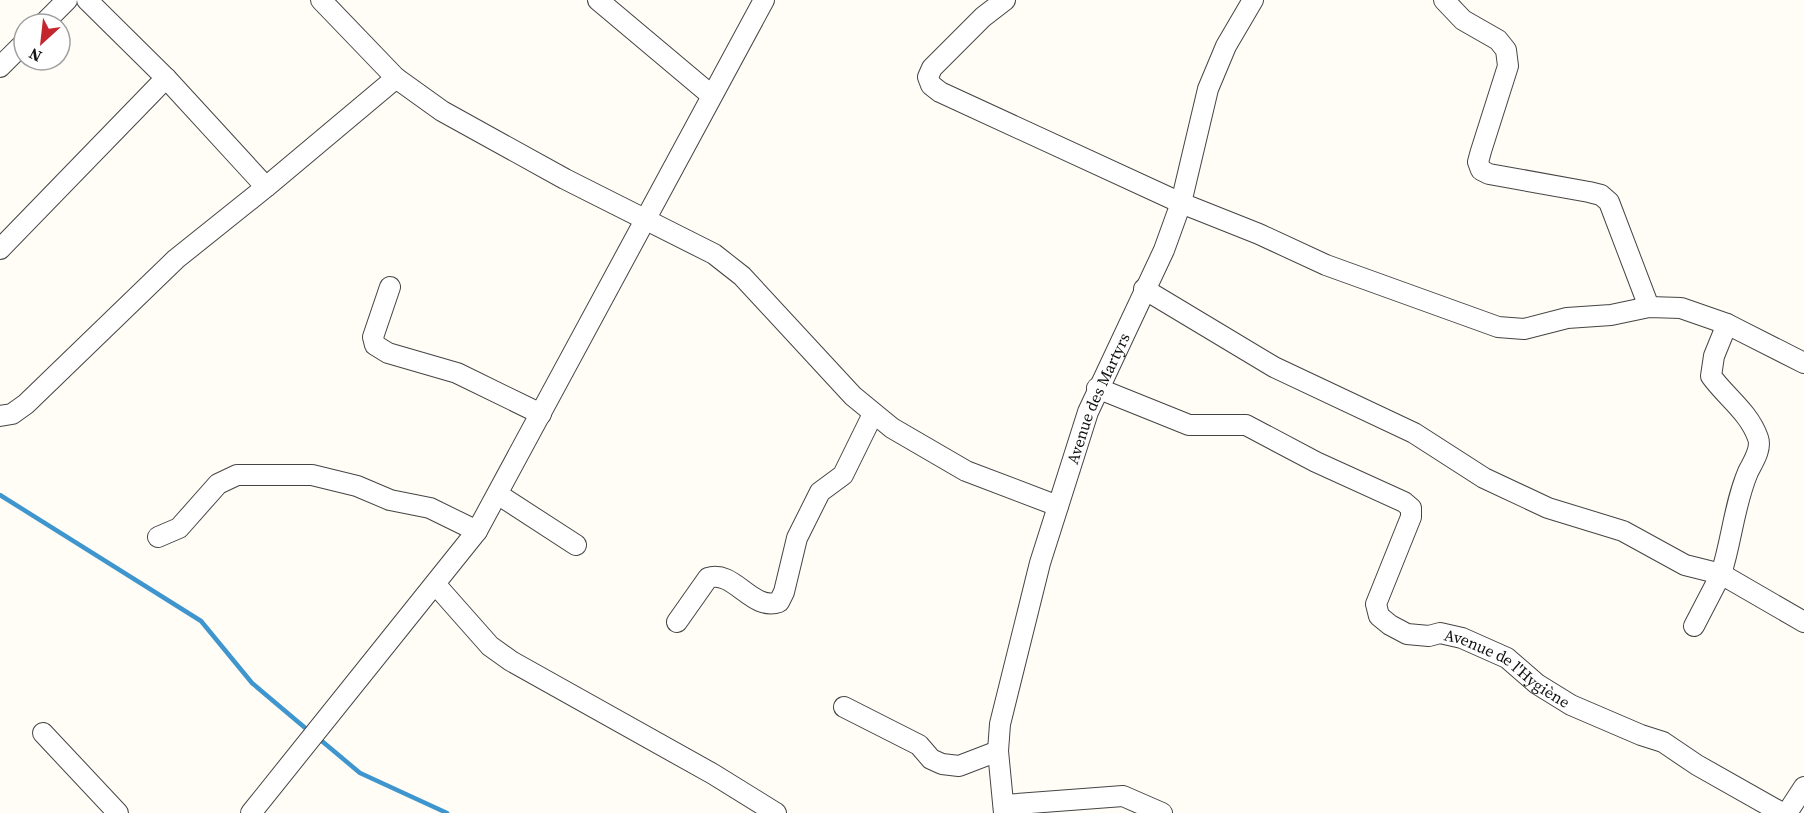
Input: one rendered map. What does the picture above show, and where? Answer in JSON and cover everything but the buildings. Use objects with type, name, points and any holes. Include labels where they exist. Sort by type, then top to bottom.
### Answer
[{"type":"street","points":[[55,12],[67,0]]},
{"type":"street","points":[[87,0],[166,78],[267,187]]},
{"type":"street","points":[[321,0],[396,78],[442,111],[645,221],[714,254],[742,276],[818,362],[873,414],[966,471],[1058,506]]},
{"type":"street","points":[[598,0],[711,95]]},
{"type":"street","points":[[251,813],[477,531],[499,495],[711,95],[764,0]]},
{"type":"street","points":[[1005,0],[941,57],[928,77],[931,85],[939,92],[1181,203],[1259,234],[1350,275],[1498,327],[1524,328],[1567,318],[1611,315],[1648,307],[1681,308],[1727,324],[1804,363]]},
{"type":"street","name":"Avenue des Martyrs","points":[[1004,809],[998,751],[1002,713],[1058,506],[1097,388],[1143,289],[1164,250],[1181,203],[1208,88],[1226,46],[1251,0]]},
{"type":"street","points":[[1444,0],[1463,20],[1498,40],[1506,50],[1508,66],[1478,162],[1481,170],[1489,174],[1601,195],[1609,202],[1648,307]]},
{"type":"street","points":[[0,68],[12,56]]},
{"type":"street","points":[[0,249],[166,78]]},
{"type":"street","points":[[0,416],[12,414],[26,404],[176,259],[267,187],[396,78]]},
{"type":"street","points":[[390,287],[373,337],[375,345],[388,353],[457,374],[541,414]]},
{"type":"street","points":[[1143,289],[1274,367],[1414,433],[1484,478],[1548,508],[1623,531],[1685,566],[1721,574],[1804,622]]},
{"type":"street","points":[[1694,626],[1721,574],[1731,544],[1737,498],[1755,459],[1759,441],[1753,426],[1740,407],[1711,375],[1714,356],[1727,324]]},
{"type":"street","name":"Avenue de l'Hygiène","points":[[1097,388],[1189,424],[1246,424],[1316,462],[1404,502],[1411,508],[1411,517],[1376,604],[1380,616],[1390,625],[1407,634],[1429,636],[1440,633],[1462,638],[1507,658],[1537,684],[1571,705],[1641,735],[1663,741],[1696,765],[1782,813]]},
{"type":"street","points":[[677,622],[708,578],[714,576],[722,578],[761,602],[772,604],[779,602],[784,592],[797,538],[820,492],[843,475],[873,414]]},
{"type":"street","points":[[158,537],[179,528],[218,484],[237,475],[312,475],[357,486],[390,500],[430,508],[477,531]]},
{"type":"street","points":[[499,495],[576,545]]},
{"type":"street","points":[[436,585],[490,646],[511,662],[713,774],[776,813]]},
{"type":"street","points":[[844,707],[919,745],[931,759],[942,764],[959,765],[998,751]]},
{"type":"street","points":[[43,733],[118,813]]},
{"type":"street","points":[[1787,813],[1804,787]]},
{"type":"street","points":[[1004,809],[1123,796],[1162,813]]},
{"type":"waterway","points":[[0,495],[201,621],[252,683],[310,732]]},
{"type":"waterway","points":[[317,737],[360,773],[447,813]]}]
